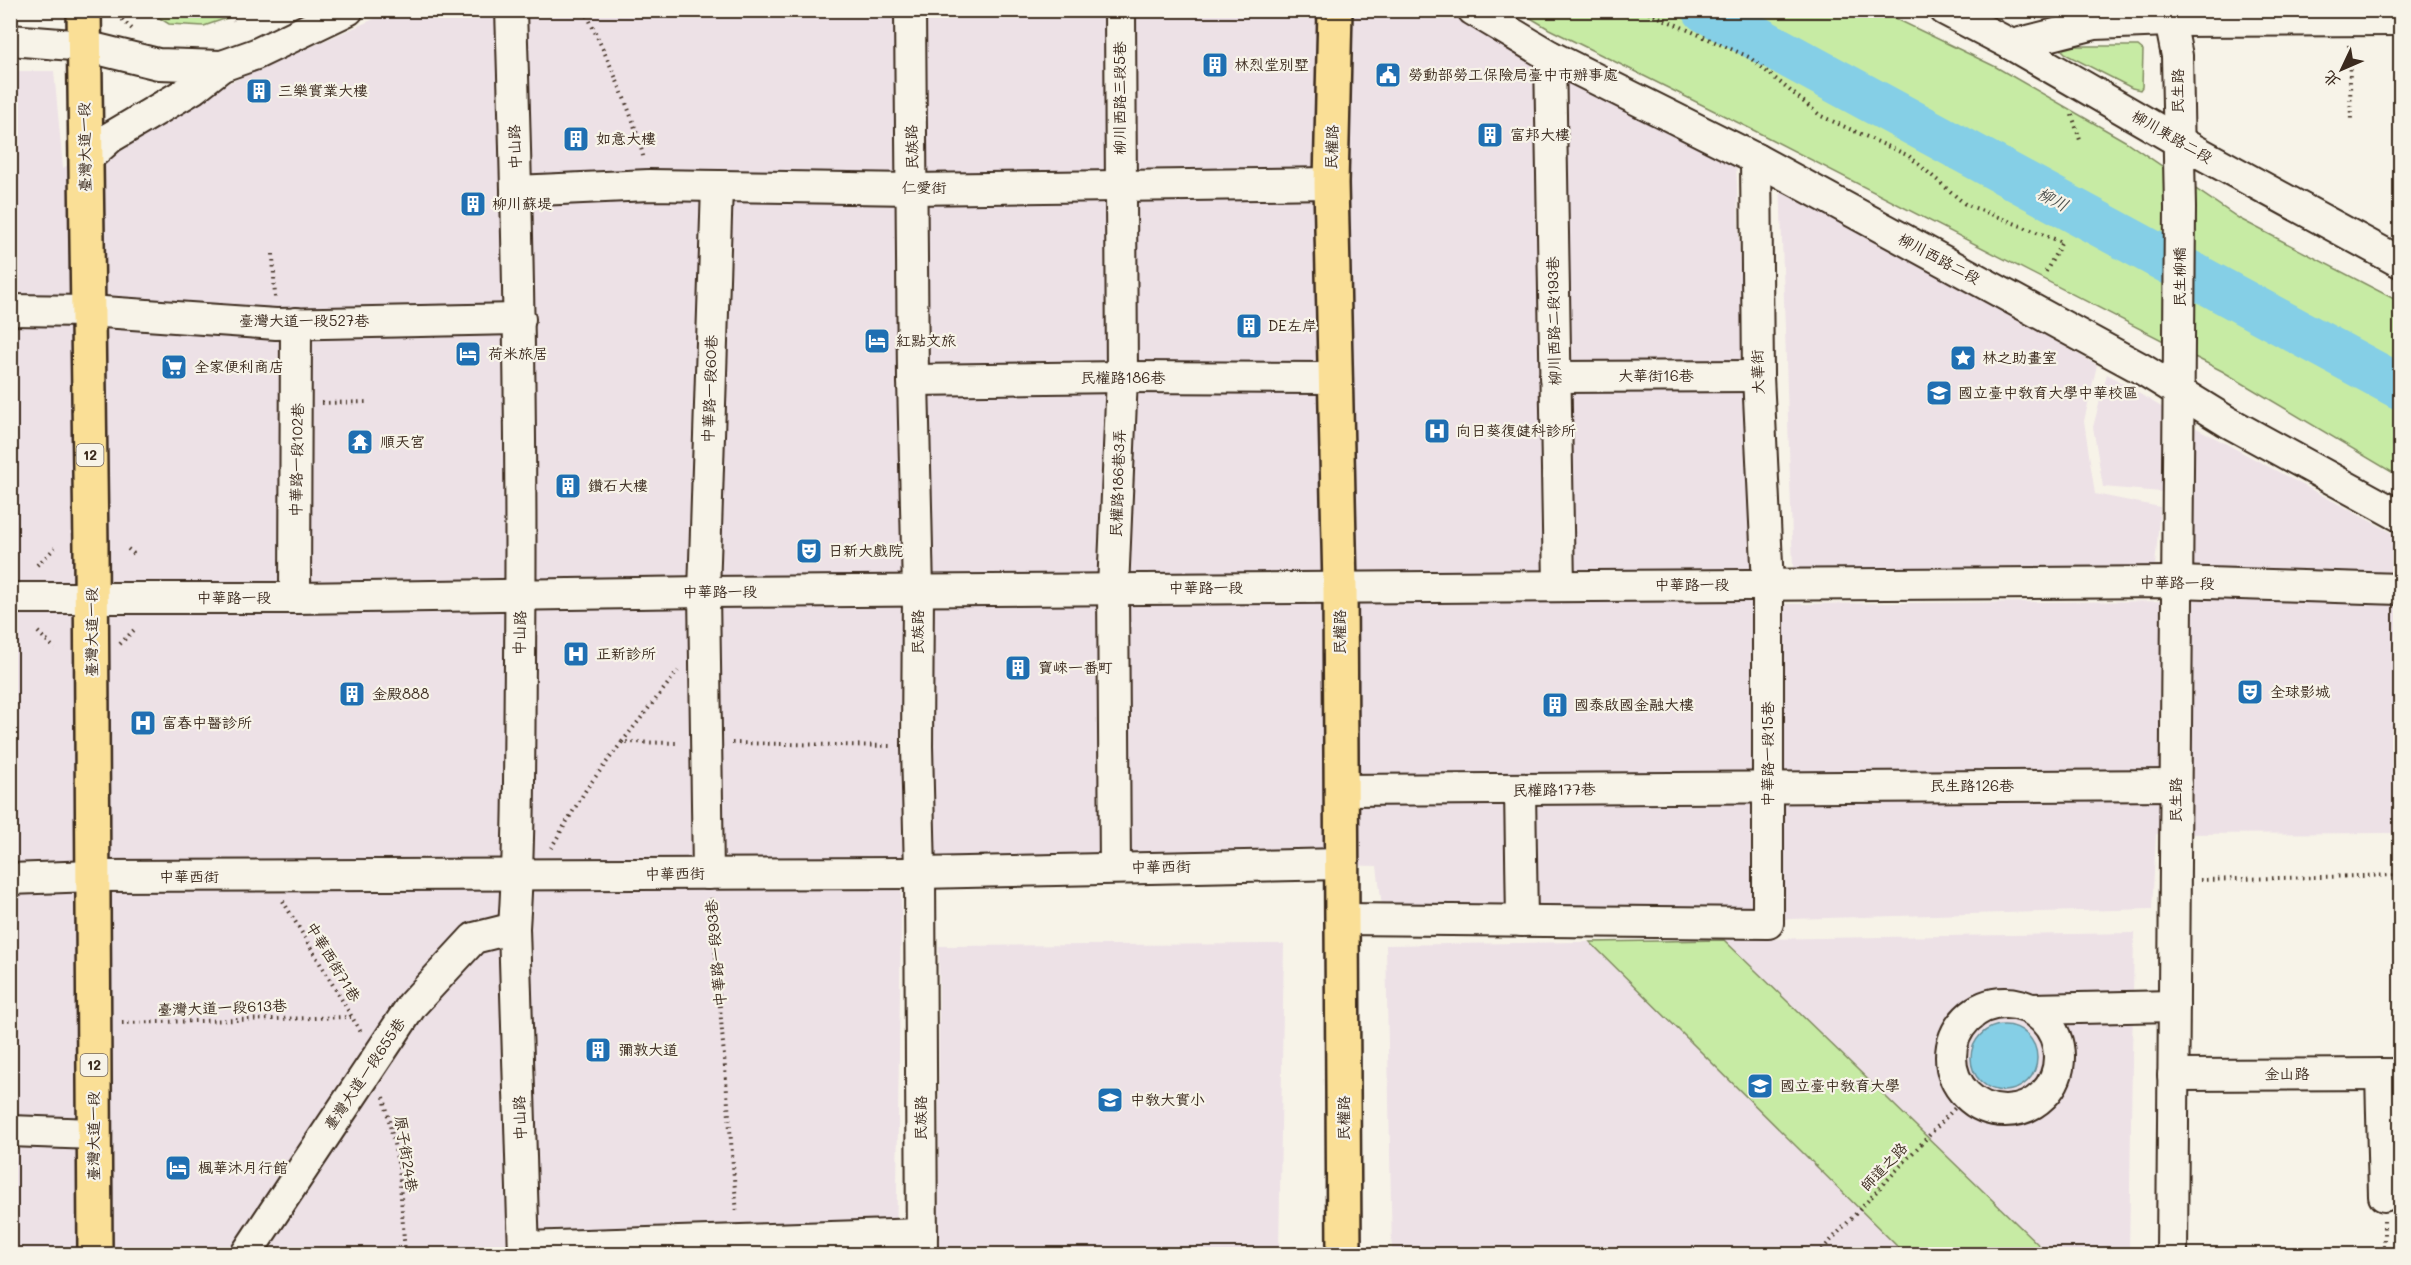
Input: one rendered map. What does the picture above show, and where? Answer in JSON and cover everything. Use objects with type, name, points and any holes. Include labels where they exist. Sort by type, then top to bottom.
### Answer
[{"type":"main road","name":"臺灣大道一段","points":[[84,10],[92,599],[95,1254]]},
{"type":"main road","name":"民權路","points":[[1335,10],[1331,183],[1340,588],[1344,1254]]},
{"type":"street","points":[[85,160],[111,137],[194,88],[222,66],[256,54],[348,10]]},
{"type":"street","name":"中山路","points":[[511,10],[520,319],[520,593],[517,876],[514,928],[524,1251]]},
{"type":"street","name":"民族路","points":[[910,10],[913,380],[918,591],[917,746],[922,1244]]},
{"type":"street","name":"柳川西路三段5巷","points":[[1120,10],[1122,377]]},
{"type":"street","name":"柳川西路二段","points":[[1473,10],[1550,56],[1756,159],[2142,369],[2179,393],[2400,516]]},
{"type":"street","name":"柳川東路二段","points":[[1945,10],[2012,45],[2178,141],[2400,262]]},
{"type":"street","points":[[2012,45],[2095,24],[2168,16],[2400,21]]},
{"type":"street","name":"民生路","points":[[2168,16],[2177,57],[2180,208]]},
{"type":"street","points":[[10,40],[85,46],[158,63],[222,66]]},
{"type":"street","name":"柳川西路二段193巷","points":[[1550,56],[1558,586]]},
{"type":"street","name":"大華街","points":[[1756,159],[1758,376],[1768,585]]},
{"type":"street","name":"仁愛街","points":[[516,191],[649,184],[912,189],[1331,183]]},
{"type":"street","name":"中華路一段60巷","points":[[704,592],[717,186]]},
{"type":"street","name":"民生柳橋","points":[[2180,208],[2180,345]]},
{"type":"street","name":"臺灣大道一段527巷","points":[[10,310],[89,311],[286,323],[520,319]]},
{"type":"street","name":"中華路一段102巷","points":[[286,323],[297,404],[295,598]]},
{"type":"street","name":"民生路","points":[[2172,1254],[2176,582],[2180,345]]},
{"type":"street","name":"大華街16巷","points":[[1555,377],[1758,376]]},
{"type":"street","name":"民權路186巷","points":[[913,380],[1122,377],[1334,378]]},
{"type":"street","name":"民權路186巷3弄","points":[[1115,867],[1113,589],[1122,377]]},
{"type":"street","name":"中華路一段","points":[[10,598],[295,598],[520,593],[2176,582],[2400,589]]},
{"type":"street","name":"中華路一段15巷","points":[[1522,921],[1768,923],[1768,585]]},
{"type":"street","points":[[704,592],[708,874]]},
{"type":"street","name":"民生路126巷","points":[[1768,787],[2176,785]]},
{"type":"street","name":"民權路177巷","points":[[1340,790],[1768,787]]},
{"type":"street","points":[[1341,919],[1522,921],[1520,790]]},
{"type":"street","name":"中華西街","points":[[10,879],[93,876],[920,873],[1115,867],[1340,864]]},
{"type":"street","name":"臺灣大道一段655巷","points":[[246,1254],[412,1005],[474,938],[514,928]]},
{"type":"street","points":[[1997,1003],[2015,1003],[2031,1009],[2046,1020],[2056,1036],[2060,1054],[2057,1073],[2049,1089],[2036,1102],[2019,1109],[2001,1111],[1983,1106],[1967,1095],[1957,1082],[1952,1065],[1952,1048],[1957,1031],[1967,1018],[1981,1008],[1997,1003]]},
{"type":"street","points":[[2031,1009],[2174,1006]]},
{"type":"street","points":[[2384,1196],[2391,1074]]},
{"type":"street","name":"金山路","points":[[2174,1075],[2391,1074]]},
{"type":"street","points":[[10,1131],[94,1134]]},
{"type":"street","points":[[524,1251],[740,1241],[922,1244]]},
{"type":"path","points":[[228,10],[233,21]]},
{"type":"path","points":[[585,10],[638,134],[649,184]]},
{"type":"path","points":[[1643,10],[1749,57],[1821,116],[1909,156],[1965,204],[2062,242],[2044,275]]},
{"type":"path","points":[[2348,20],[2351,122]]},
{"type":"path","points":[[2072,115],[2080,140]]},
{"type":"path","points":[[273,254],[286,323]]},
{"type":"path","points":[[297,404],[370,402]]},
{"type":"path","points":[[37,566],[55,548]]},
{"type":"path","points":[[128,549],[134,554]]},
{"type":"path","points":[[117,647],[135,630]]},
{"type":"path","points":[[38,632],[56,649]]},
{"type":"path","points":[[622,742],[705,638]]},
{"type":"path","name":"中華路一段93巷","points":[[708,874],[740,1241]]},
{"type":"path","points":[[2175,881],[2400,875]]},
{"type":"path","name":"中華西街71巷","points":[[268,877],[376,1059]]},
{"type":"path","name":"臺灣大道一段613巷","points":[[93,1024],[352,1017]]},
{"type":"path","name":"原子街24巷","points":[[376,1059],[399,1168],[405,1254]]},
{"type":"path","name":"師道之路","points":[[1818,1254],[1967,1095]]},
{"type":"path","points":[[2384,1196],[2384,1254]]},
{"type":"shaded area","points":[[392,11],[1450,11],[1736,162],[1754,604],[2187,601],[2185,494],[2103,487],[2093,427],[2107,374],[2191,425],[2400,537],[2400,833],[2156,834],[2152,909],[1385,930],[1377,866],[902,855],[896,1254],[11,1254],[11,71],[54,71],[63,168],[136,124]]},
{"type":"shaded area","name":"國立臺中教育大學中華校區","points":[[1780,181],[2097,365],[2084,421],[2095,494],[2160,507],[2155,567],[1793,568]]},
{"type":"shaded area","name":"國立臺中教育大學","points":[[2134,933],[2129,1254],[1392,1254],[1386,945]]},
{"type":"shaded area","name":"中教大實小","points":[[1284,944],[1279,1254],[939,1254],[939,946]]},
{"type":"green space","points":[[148,11],[235,11],[236,15],[204,26],[169,24]]},
{"type":"green space","points":[[1519,11],[1880,11],[1996,67],[2125,141],[2240,219],[2400,302],[2400,477],[2222,371],[1757,132],[1549,29]]},
{"type":"green space","points":[[2064,46],[2138,46],[2143,50],[2142,87],[2140,90],[2132,88],[2067,55],[2062,50]]},
{"type":"green space","points":[[1724,940],[2048,1254],[1905,1254],[1590,942]]},
{"type":"water","points":[[1998,1025],[2010,1025],[2022,1030],[2032,1040],[2037,1058],[2035,1071],[2022,1086],[2010,1091],[1998,1091],[1986,1086],[1976,1076],[1971,1064],[1971,1052],[1976,1040],[1986,1030]]},
{"type":"waterway","name":"柳川","points":[[1705,10],[2400,387]]},
{"type":"place","name":"林烈堂別墅","points":[[1215,65]]},
{"type":"place","name":"勞動部勞工保險局臺中市辦事處","points":[[1388,75]]},
{"type":"place","name":"三樂實業大樓","points":[[259,91]]},
{"type":"place","name":"富邦大樓","points":[[1490,135]]},
{"type":"place","name":"如意大樓","points":[[576,139]]},
{"type":"place","name":"柳川蘇堤","points":[[473,204]]},
{"type":"place","name":"DE左岸","points":[[1249,326]]},
{"type":"place","name":"紅點文旅","points":[[877,341]]},
{"type":"place","name":"荷米旅居","points":[[468,354]]},
{"type":"place","name":"林之助畫室","points":[[1963,358]]},
{"type":"place","name":"全家便利商店","points":[[174,367]]},
{"type":"place","name":"國立臺中教育大學中華校區","points":[[1939,393]]},
{"type":"place","name":"向日葵復健科診所","points":[[1437,431]]},
{"type":"place","name":"順天宮","points":[[360,442]]},
{"type":"place","name":"鑽石大樓","points":[[568,486]]},
{"type":"place","name":"日新大戲院","points":[[809,551]]},
{"type":"place","name":"正新診所","points":[[576,654]]},
{"type":"place","name":"寶崍一番町","points":[[1018,668]]},
{"type":"place","name":"全球影城","points":[[2250,692]]},
{"type":"place","name":"金殿888","points":[[352,694]]},
{"type":"place","name":"國泰啟國金融大樓","points":[[1555,705]]},
{"type":"place","name":"富春中醫診所","points":[[143,723]]},
{"type":"place","name":"彌敦大道","points":[[598,1050]]},
{"type":"place","name":"國立臺中教育大學","points":[[1760,1086]]},
{"type":"place","name":"中教大實小","points":[[1110,1100]]},
{"type":"place","name":"楓華沐月行館","points":[[178,1168]]}]
